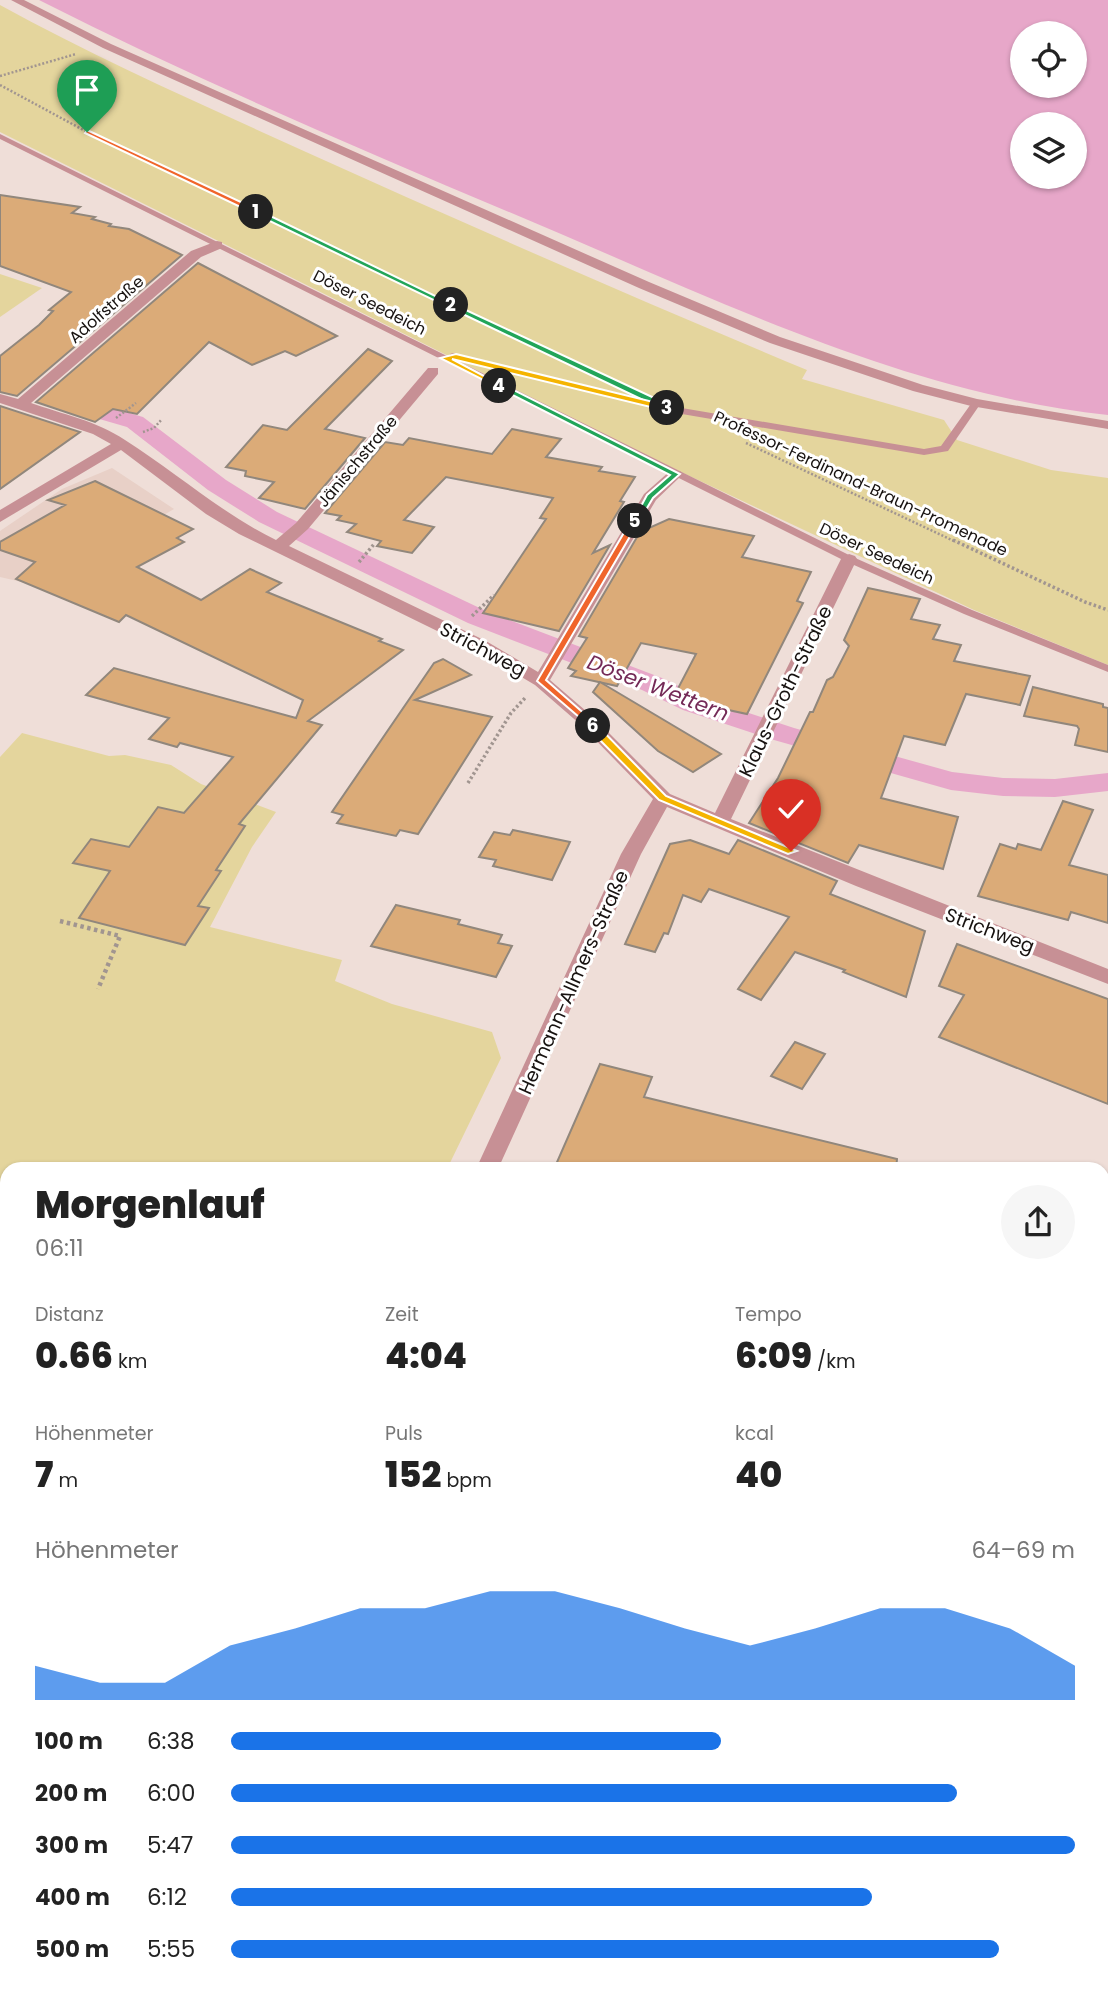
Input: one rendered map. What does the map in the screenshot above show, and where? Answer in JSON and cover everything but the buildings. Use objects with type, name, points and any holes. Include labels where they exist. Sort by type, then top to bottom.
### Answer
[{"type":"street","points":[[16,0],[107,46],[643,285],[775,340],[918,388],[976,403],[1108,425]]},
{"type":"street","name":"Adolfstraße","points":[[20,405],[196,254],[217,245]]},
{"type":"street","name":"Jänischstraße","points":[[278,547],[297,531],[433,372]]},
{"type":"street","name":"Strichweg","points":[[0,398],[98,431],[121,444],[219,516],[480,645],[541,681],[587,721],[663,798],[1108,977]]},
{"type":"street","points":[[0,517],[121,444]]},
{"type":"street","points":[[541,681],[650,497],[676,474]]},
{"type":"street","name":"Klaus-Groth-Straße","points":[[720,822],[849,559]]},
{"type":"street","name":"Hermann-Allmers-Straße","points":[[490,1162],[636,845],[663,798]]},
{"type":"lane","name":"Döser Seedeich","points":[[0,136],[849,559],[968,612],[1108,669]]},
{"type":"lane","points":[[444,358],[456,356],[676,410],[925,452],[944,449],[976,403]]},
{"type":"path","points":[[0,76],[107,46]]},
{"type":"path","points":[[0,85],[99,138],[577,364]]},
{"type":"path","points":[[121,413],[136,403]]},
{"type":"path","points":[[142,433],[154,428],[162,419]]},
{"type":"path","name":"Professor-Ferdinand-Braun-Promenade","points":[[738,439],[1108,610]]},
{"type":"path","points":[[367,555],[376,543]]},
{"type":"path","points":[[479,610],[494,595]]},
{"type":"path","points":[[468,783],[511,713],[541,681]]},
{"type":"path","points":[[60,921],[120,936],[99,989]]},
{"type":"shaded area","points":[[39,0],[1108,0],[1108,415],[1036,404],[966,389],[828,345],[694,291],[233,92]]},
{"type":"shaded area","points":[[0,5],[114,63],[306,152],[807,370],[802,379],[944,420],[957,440],[1051,470],[1108,478],[1108,665],[974,610],[681,472],[0,132]]},
{"type":"shaded area","points":[[0,274],[42,288],[0,317]]},
{"type":"shaded area","points":[[112,468],[174,509],[124,538],[131,563],[149,594],[119,622],[26,583],[0,577],[0,531],[62,489]]},
{"type":"shaded area","points":[[22,733],[109,756],[125,755],[171,765],[201,784],[276,812],[252,847],[210,927],[342,960],[335,981],[392,1004],[492,1032],[501,1058],[450,1162],[0,1162],[0,757]]},
{"type":"waterway","name":"Döser Wettern","points":[[66,402],[135,422],[217,485],[268,517],[477,617],[652,684],[693,704],[784,734],[951,781],[1003,787],[1055,788],[1108,782]]},
{"type":"route","points":[[87,132],[676,410],[456,356],[444,358],[676,474],[650,497],[541,681],[587,721],[663,798],[791,851]]}]
